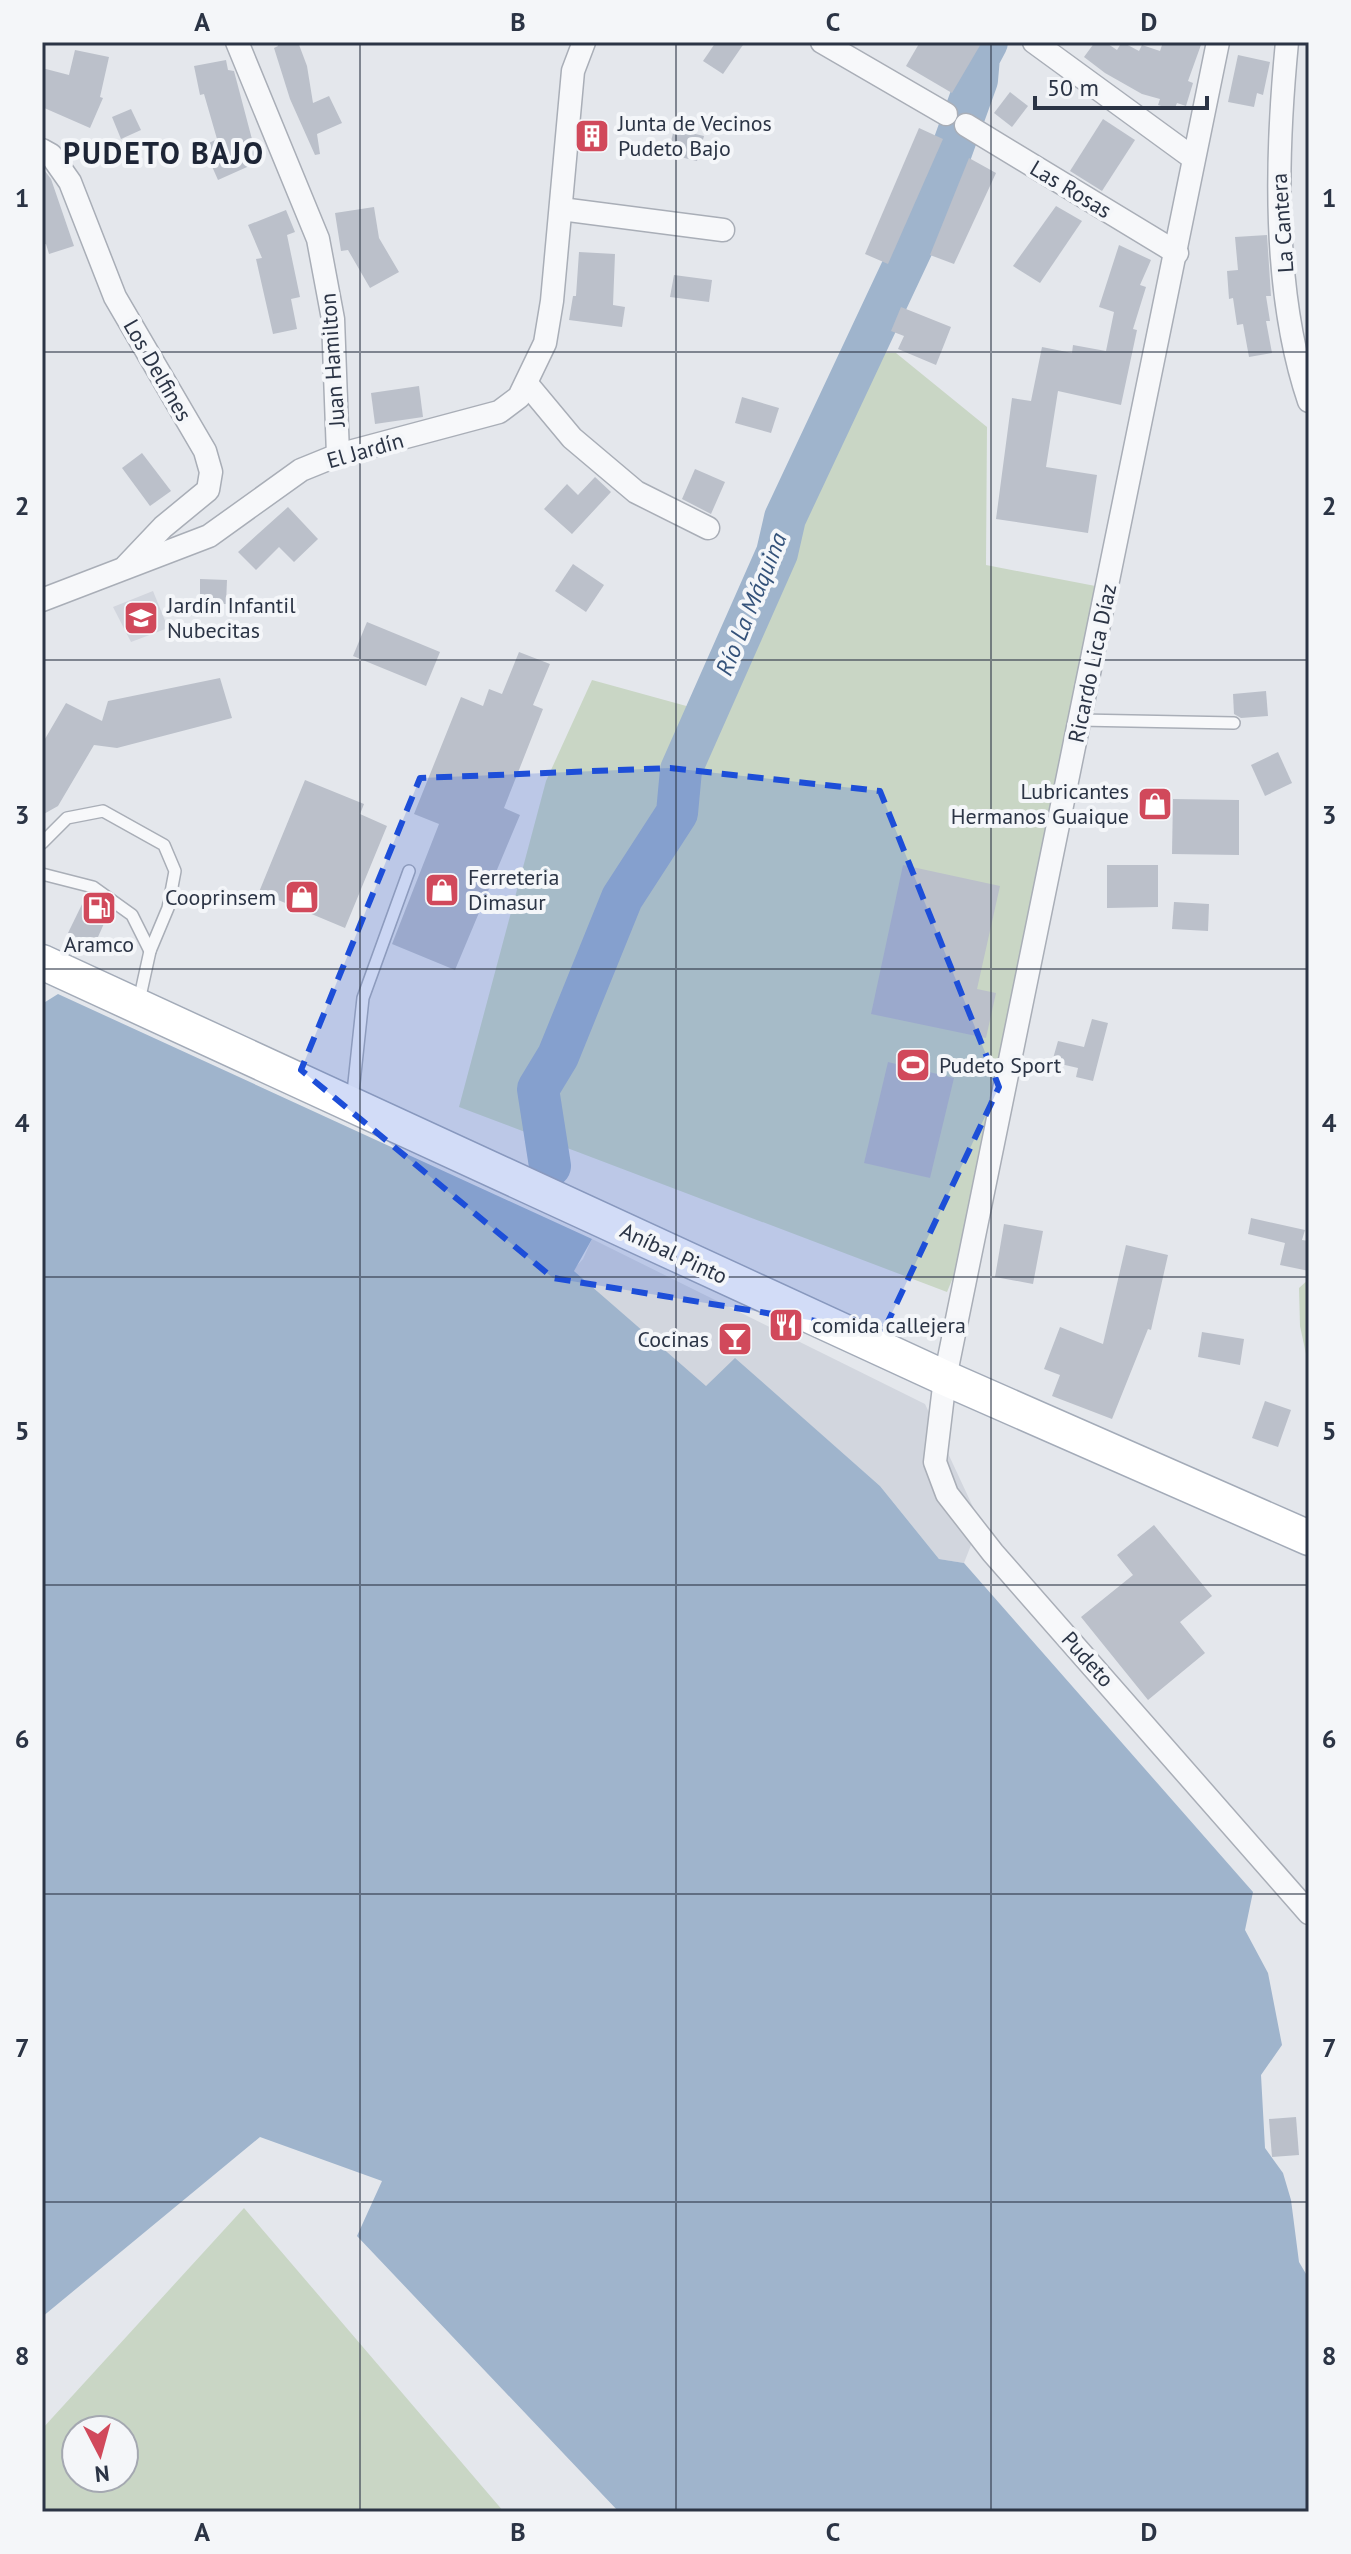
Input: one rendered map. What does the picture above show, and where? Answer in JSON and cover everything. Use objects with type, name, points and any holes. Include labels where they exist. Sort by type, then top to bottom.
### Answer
[{"type":"main road","name":"Aníbal Pinto","points":[[42,962],[945,1378],[1309,1538]]},
{"type":"street","name":"Juan Hamilton","points":[[237,42],[318,239],[333,319],[338,455]]},
{"type":"street","name":"El Jardín","points":[[42,600],[209,536],[301,470],[338,455],[499,412],[519,397],[545,343],[573,71],[584,42]]},
{"type":"street","name":"Las Rosas","points":[[822,42],[1177,253]]},
{"type":"street","points":[[1034,42],[1193,158]]},
{"type":"street","name":"Ricardo Lica Díaz","points":[[945,1378],[1218,42]]},
{"type":"street","name":"La Cantera","points":[[1287,42],[1277,139],[1280,217],[1294,351],[1309,401]]},
{"type":"street","name":"Los Delfines","points":[[42,150],[51,155],[70,182],[115,297],[205,451],[211,472],[208,490],[163,527],[122,570]]},
{"type":"street","points":[[561,209],[723,230]]},
{"type":"street","points":[[527,384],[572,438],[636,492],[708,528]]},
{"type":"street","name":"Pudeto","points":[[945,1378],[933,1449],[947,1494],[993,1553],[1309,1913]]},
{"type":"lane","points":[[1080,720],[1234,723]]},
{"type":"lane","points":[[42,843],[67,818],[103,811],[164,845],[175,871],[168,908],[150,951],[138,1006]]},
{"type":"lane","points":[[352,1104],[363,998],[409,871]]},
{"type":"lane","points":[[42,874],[93,887],[132,915],[150,951]]},
{"type":"highlighted area","points":[[670,768],[880,791],[999,1087],[883,1332],[553,1278],[301,1070],[420,778]]},
{"type":"shaded area","name":"Jardín Infantil Nubecitas","points":[[153,591],[168,628],[131,642],[113,607]]},
{"type":"shaded area","points":[[592,1239],[925,1404],[980,1522],[964,1563],[939,1559],[880,1486],[735,1359],[706,1387],[573,1270],[583,1259]]},
{"type":"green space","points":[[843,353],[896,353],[987,427],[986,565],[1111,589],[981,1210],[947,1292],[459,1107],[546,781],[592,680],[690,707]]},
{"type":"green space","points":[[1309,1279],[1309,1368],[1300,1326],[1299,1288]]},
{"type":"green space","points":[[244,2208],[504,2512],[42,2512],[42,2429]]},
{"type":"water","points":[[58,994],[592,1239],[574,1271],[706,1386],[735,1358],[880,1486],[939,1559],[964,1563],[1253,1892],[1245,1930],[1268,1973],[1282,2045],[1261,2075],[1265,2148],[1283,2173],[1291,2200],[1299,2262],[1309,2279],[1309,2512],[619,2512],[357,2236],[382,2181],[260,2137],[42,2317],[42,1004]]},
{"type":"building","points":[[277,42],[298,42],[307,66],[313,103],[329,96],[342,123],[317,134],[320,154],[315,155],[290,99],[274,48],[278,46]]},
{"type":"building","points":[[716,42],[745,42],[723,74],[703,61]]},
{"type":"building","points":[[920,42],[982,42],[952,93],[906,66]]},
{"type":"building","points":[[1095,42],[1105,42],[1117,50],[1122,42],[1139,51],[1142,45],[1160,51],[1163,42],[1202,42],[1188,81],[1193,83],[1186,106],[1177,103],[1174,110],[1158,105],[1160,99],[1142,94],[1105,73],[1084,57]]},
{"type":"building","points":[[75,50],[109,57],[100,97],[103,98],[90,128],[42,107],[42,68],[69,75]]},
{"type":"building","points":[[1238,55],[1270,62],[1263,95],[1257,93],[1254,107],[1228,102]]},
{"type":"building","points":[[226,60],[228,70],[234,71],[253,143],[257,141],[265,159],[218,180],[203,146],[217,139],[204,94],[200,95],[194,66]]},
{"type":"building","points":[[1010,92],[1028,106],[1012,127],[994,113]]},
{"type":"building","points":[[131,109],[141,130],[121,139],[112,117]]},
{"type":"building","points":[[1103,119],[1135,140],[1102,191],[1070,171]]},
{"type":"building","points":[[919,128],[943,139],[888,264],[865,254]]},
{"type":"building","points":[[674,129],[704,136],[697,161],[668,154]]},
{"type":"building","points":[[969,158],[996,173],[954,264],[930,255]]},
{"type":"building","points":[[42,167],[51,179],[74,246],[49,254],[46,244],[42,245]]},
{"type":"building","points":[[1056,206],[1082,221],[1040,283],[1013,266]]},
{"type":"building","points":[[374,207],[379,238],[399,272],[370,288],[348,250],[341,251],[335,213]]},
{"type":"building","points":[[286,210],[295,232],[287,235],[300,297],[291,299],[297,329],[273,334],[256,259],[262,258],[248,225]]},
{"type":"building","points":[[1267,235],[1271,296],[1266,296],[1270,321],[1266,321],[1272,353],[1249,357],[1243,324],[1237,325],[1233,298],[1229,299],[1227,271],[1238,270],[1235,237]]},
{"type":"building","points":[[1119,245],[1151,260],[1140,285],[1146,287],[1133,329],[1137,330],[1121,405],[1058,391],[1046,467],[1097,475],[1088,533],[996,519],[1012,398],[1031,401],[1042,347],[1072,353],[1073,345],[1106,351],[1114,312],[1099,307]]},
{"type":"building","points":[[579,252],[615,254],[613,305],[625,307],[622,327],[569,320],[573,296],[576,296]]},
{"type":"building","points":[[674,275],[712,280],[709,302],[670,297]]},
{"type":"building","points":[[901,307],[951,327],[936,365],[898,349],[904,336],[891,331]]},
{"type":"building","points":[[419,386],[423,417],[375,424],[371,393]]},
{"type":"building","points":[[742,397],[779,408],[771,433],[735,423]]},
{"type":"building","points":[[142,453],[171,491],[150,506],[122,468]]},
{"type":"building","points":[[695,469],[725,482],[711,514],[682,499]]},
{"type":"building","points":[[595,477],[611,492],[572,534],[544,509],[567,484],[578,495]]},
{"type":"building","points":[[288,507],[318,539],[294,562],[279,547],[256,570],[238,552]]},
{"type":"building","points":[[573,564],[604,585],[586,612],[555,591]]},
{"type":"building","points":[[200,579],[227,580],[226,604],[200,603]]},
{"type":"building","points":[[367,622],[440,652],[426,686],[353,656]]},
{"type":"building","points":[[519,652],[550,664],[533,705],[543,709],[504,808],[520,815],[455,970],[392,944],[439,824],[414,814],[461,697],[483,706],[489,689],[502,694]]},
{"type":"building","points":[[220,678],[232,718],[117,748],[94,745],[58,806],[42,815],[42,744],[66,703],[102,721],[108,701]]},
{"type":"building","points":[[1266,691],[1268,716],[1241,718],[1234,714],[1233,694]]},
{"type":"building","points":[[1278,752],[1292,783],[1265,796],[1251,765]]},
{"type":"building","points":[[305,780],[364,804],[360,814],[387,826],[345,928],[259,892]]},
{"type":"building","points":[[1173,799],[1239,800],[1239,855],[1172,854]]},
{"type":"building","points":[[903,865],[1000,886],[977,989],[996,993],[986,1038],[871,1014]]},
{"type":"building","points":[[1107,865],[1158,865],[1158,907],[1107,908]]},
{"type":"building","points":[[87,894],[110,910],[94,946],[68,933]]},
{"type":"building","points":[[1174,902],[1209,904],[1208,931],[1172,929]]},
{"type":"building","points":[[1092,1019],[1108,1023],[1093,1081],[1076,1077],[1078,1068],[1052,1062],[1058,1041],[1084,1047]]},
{"type":"building","points":[[888,1062],[954,1078],[930,1178],[864,1163]]},
{"type":"building","points":[[1251,1218],[1305,1230],[1302,1240],[1309,1241],[1309,1271],[1280,1265],[1285,1243],[1248,1234]]},
{"type":"building","points":[[1004,1224],[1043,1231],[1033,1284],[995,1277]]},
{"type":"building","points":[[1126,1245],[1168,1255],[1151,1330],[1148,1329],[1112,1419],[1052,1396],[1060,1375],[1044,1369],[1060,1327],[1103,1344]]},
{"type":"building","points":[[1202,1332],[1244,1339],[1240,1365],[1198,1357]]},
{"type":"building","points":[[1265,1401],[1291,1410],[1278,1447],[1252,1438]]},
{"type":"building","points":[[1154,1525],[1212,1596],[1180,1622],[1205,1653],[1148,1700],[1081,1617],[1133,1575],[1117,1555]]},
{"type":"building","points":[[1296,2117],[1299,2155],[1272,2157],[1269,2119]]},
{"type":"waterway","name":"Río La Máquina","points":[[550,1166],[538,1089],[558,1056],[622,898],[677,813],[681,770],[777,553],[785,518],[932,205],[977,80],[979,57],[987,42]]},
{"type":"place","name":"Junta de Vecinos Pudeto Bajo","points":[[592,136]]},
{"type":"place","name":"Jardín Infantil Nubecitas","points":[[141,618]]},
{"type":"place","name":"Lubricantes Hermanos Guaique","points":[[1155,804]]},
{"type":"place","name":"Ferreteria Dimasur","points":[[442,890]]},
{"type":"place","name":"Cooprinsem","points":[[302,897]]},
{"type":"place","name":"Aramco","points":[[99,908]]},
{"type":"place","name":"Pudeto Sport","points":[[913,1065]]},
{"type":"place","name":"comida callejera","points":[[786,1325]]},
{"type":"place","name":"Cocinas","points":[[735,1339]]},
{"type":"district","name":"PUDETO BAJO","points":[[164,152]]}]
